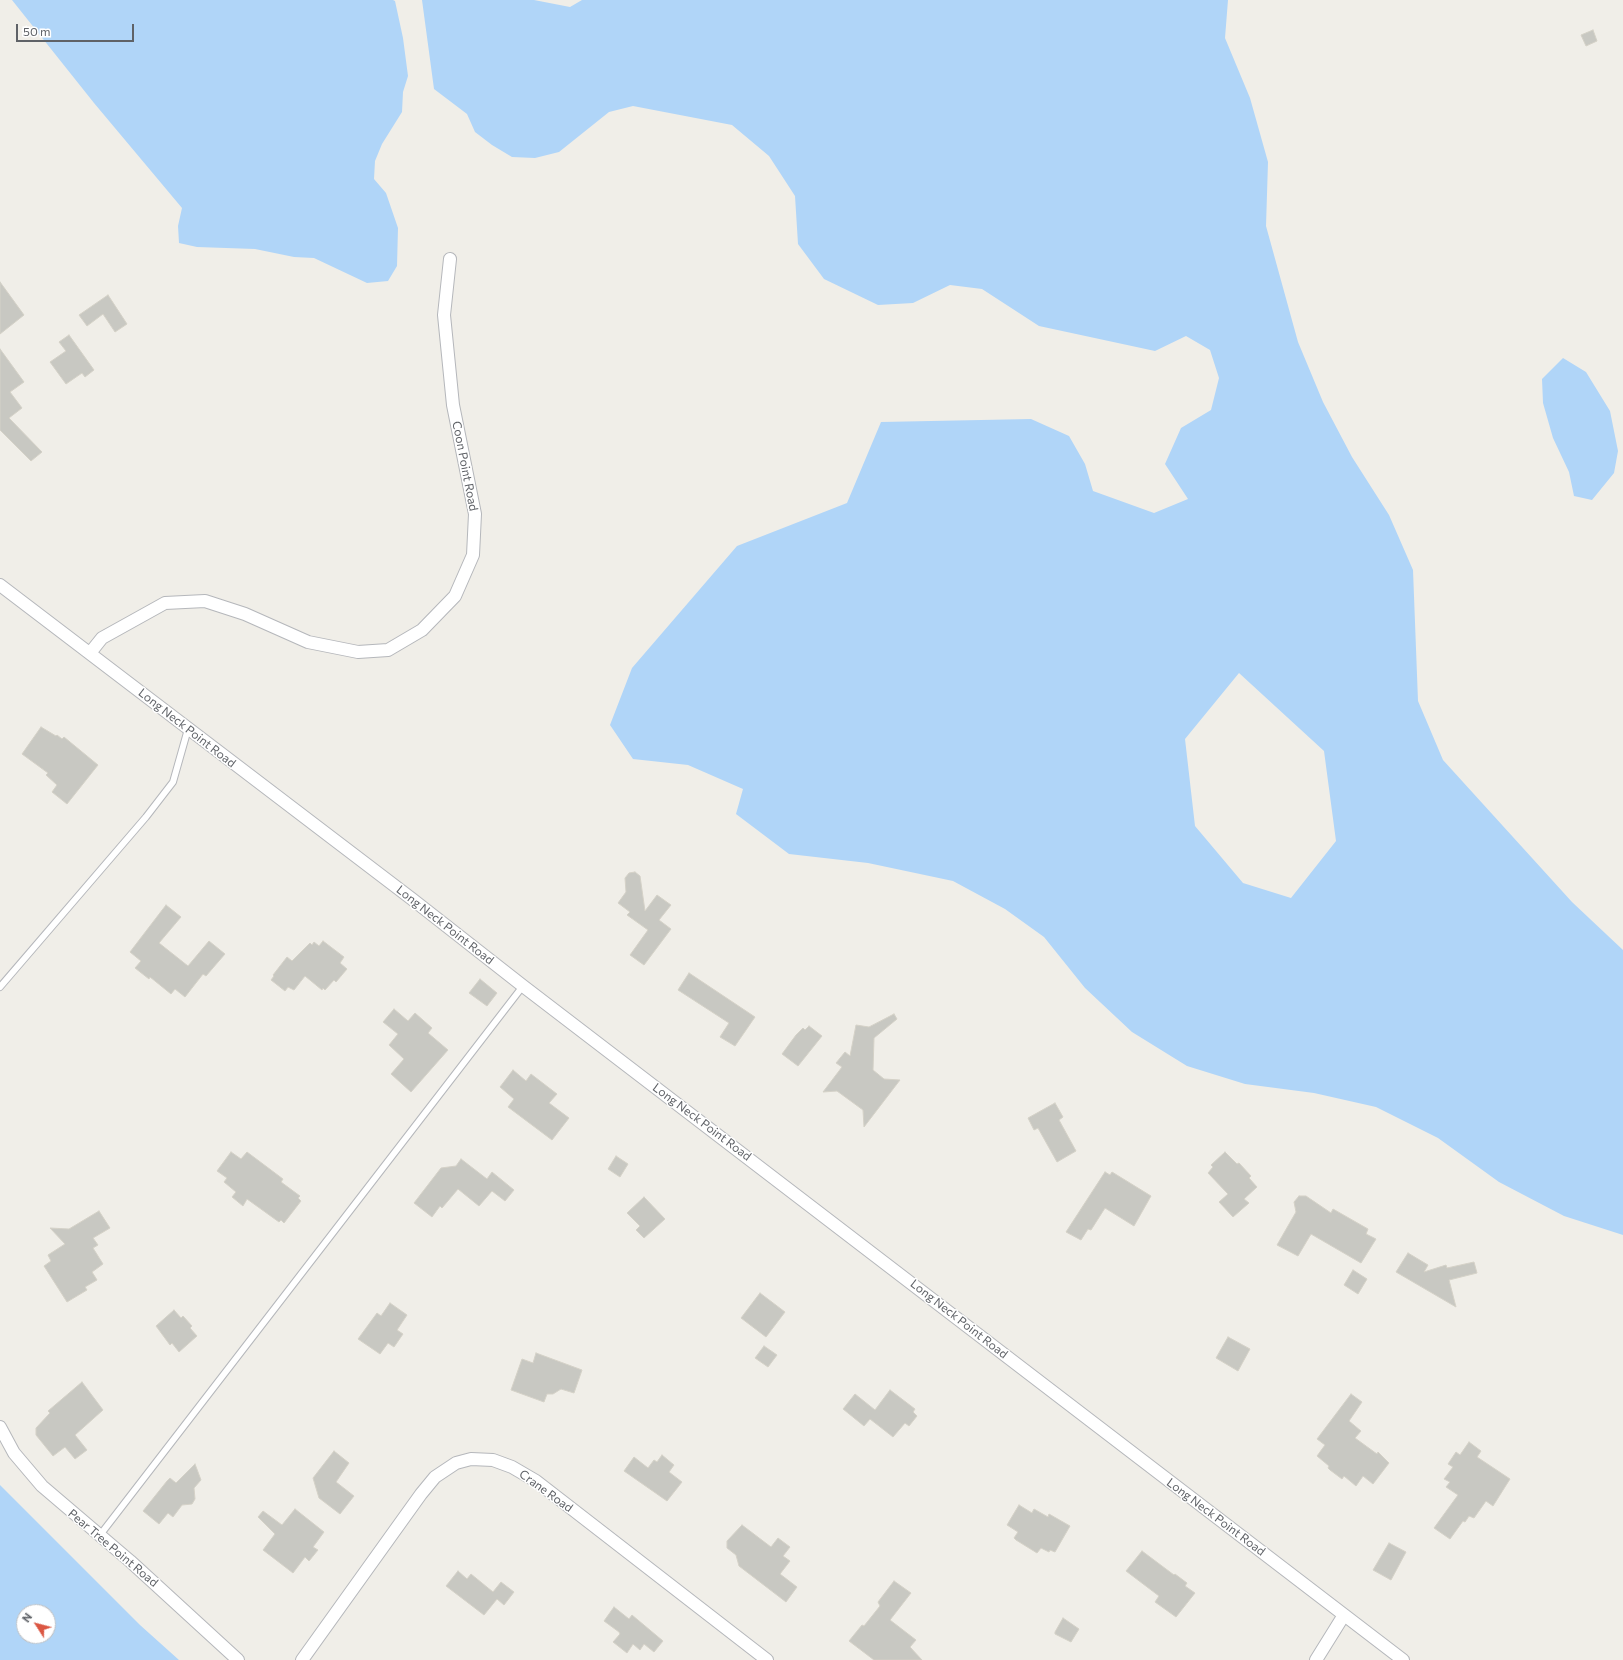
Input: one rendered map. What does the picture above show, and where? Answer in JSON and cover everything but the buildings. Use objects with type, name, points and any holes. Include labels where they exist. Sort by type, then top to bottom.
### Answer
[{"type":"street","name":"Coon Point Road","points":[[90,653],[102,638],[165,603],[205,601],[245,614],[308,642],[358,652],[388,650],[422,630],[455,596],[474,555],[475,514],[453,405],[444,315],[450,259]]},
{"type":"street","name":"Long Neck Point Road","points":[[0,585],[412,899],[523,986],[1403,1660]]},
{"type":"street","name":"Pear Tree Point Road","points":[[0,1427],[14,1453],[42,1486],[100,1535],[238,1660]]},
{"type":"street","name":"Crane Road","points":[[302,1660],[421,1494],[440,1474],[456,1463],[471,1459],[493,1460],[512,1467],[536,1481],[767,1660]]},
{"type":"street","points":[[1316,1660],[1344,1615]]},
{"type":"lane","points":[[0,986],[146,817],[173,782],[188,729]]},
{"type":"lane","points":[[100,1535],[523,986]]},
{"type":"water","points":[[12,0],[395,1],[403,38],[408,76],[403,92],[402,112],[382,144],[375,161],[374,179],[386,193],[398,228],[397,266],[388,281],[367,283],[314,258],[294,257],[255,249],[197,247],[179,243],[178,226],[182,208],[94,103]]},
{"type":"water","points":[[422,0],[534,0],[570,7],[582,0],[1228,0],[1225,38],[1250,98],[1268,162],[1266,226],[1298,342],[1323,402],[1352,457],[1389,515],[1413,570],[1418,701],[1443,760],[1572,902],[1623,950],[1623,1235],[1564,1216],[1499,1182],[1438,1138],[1376,1107],[1314,1093],[1245,1084],[1187,1066],[1132,1032],[1085,988],[1044,937],[1005,909],[953,881],[868,863],[789,854],[736,814],[743,789],[688,765],[633,759],[610,725],[632,668],[737,546],[847,503],[881,422],[1031,419],[1069,436],[1085,464],[1093,491],[1154,513],[1188,499],[1165,464],[1181,428],[1211,410],[1219,378],[1210,350],[1186,336],[1155,351],[1039,326],[982,289],[950,285],[913,303],[878,305],[824,279],[798,244],[795,196],[769,156],[732,125],[633,106],[609,112],[559,152],[535,158],[512,157],[492,145],[475,132],[467,114],[434,89]],"holes":[[[1239,673],[1324,751],[1336,841],[1291,898],[1243,883],[1195,826],[1185,739]]]},
{"type":"water","points":[[1563,358],[1586,372],[1610,411],[1618,451],[1614,473],[1592,500],[1574,496],[1569,472],[1553,438],[1543,403],[1542,379]]},
{"type":"water","points":[[0,1485],[140,1625],[179,1660],[0,1660]]}]
